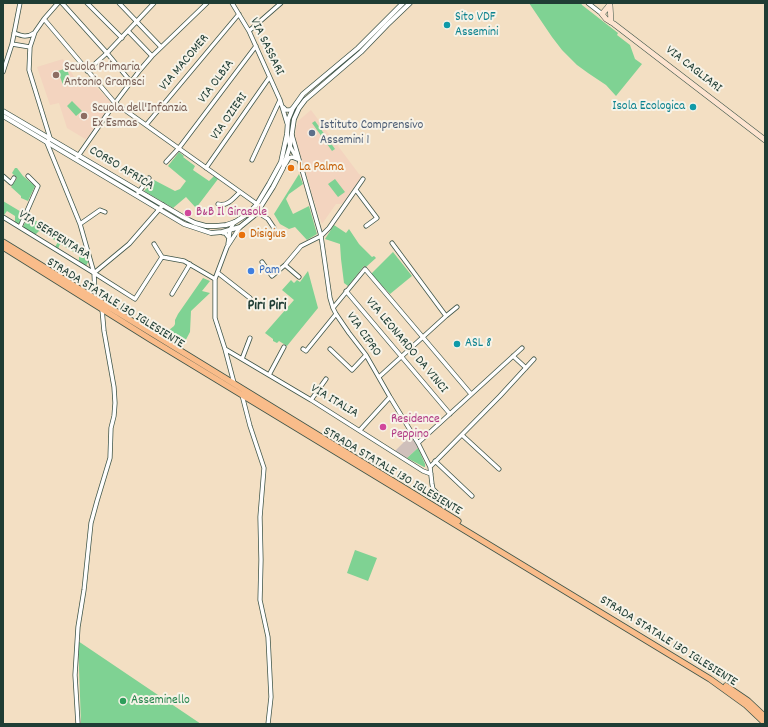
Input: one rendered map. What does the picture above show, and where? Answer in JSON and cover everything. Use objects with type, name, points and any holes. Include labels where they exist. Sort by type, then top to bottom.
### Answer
[{"type":"main road","points":[[602,14],[610,3]]},
{"type":"main road","points":[[609,21],[610,3]]},
{"type":"main road","name":"VIA CAGLIARI","points":[[602,14],[609,21],[765,140]]},
{"type":"main road","name":"STRADA STATALE 130 IGLESIENTE","points":[[3,242],[710,674],[748,701],[765,717]]},
{"type":"main road","name":"STRADA STATALE 130 IGLESIENTE","points":[[3,247],[102,309],[710,679],[746,705],[765,723]]},
{"type":"street","points":[[3,72],[12,44],[20,3]]},
{"type":"street","points":[[58,3],[35,32],[30,47],[29,70],[50,138],[47,143],[80,224],[94,273],[96,293]]},
{"type":"street","points":[[62,3],[131,82]]},
{"type":"street","points":[[87,3],[122,38]]},
{"type":"street","points":[[119,3],[161,48]]},
{"type":"street","points":[[87,71],[122,38],[154,3]]},
{"type":"street","points":[[78,157],[131,82],[152,56],[207,3]]},
{"type":"street","name":"VIA SASSARI","points":[[232,3],[249,31],[289,118],[290,133]]},
{"type":"street","points":[[249,31],[281,3]]},
{"type":"street","name":"CORSO AFRICA","points":[[3,111],[50,138],[136,195],[184,224],[211,233],[230,230],[240,227],[258,212],[284,168],[290,146],[290,133],[287,125],[294,108],[303,94],[358,48],[403,3]]},
{"type":"street","name":"CORSO AFRICA","points":[[3,116],[47,143],[78,157],[196,223],[206,226],[218,226],[234,222],[249,213],[257,204],[269,184],[281,162],[294,118],[305,100],[361,52],[410,3]]},
{"type":"street","points":[[588,3],[602,14]]},
{"type":"street","name":"VIA MACOMER","points":[[146,125],[239,14]]},
{"type":"street","points":[[44,19],[115,104],[257,204]]},
{"type":"street","points":[[128,31],[152,56]]},
{"type":"street","points":[[14,33],[23,36],[30,36],[35,32]]},
{"type":"street","points":[[12,44],[30,47]]},
{"type":"street","name":"VIA OLBIA","points":[[166,162],[179,148],[256,46]]},
{"type":"street","name":"VIA OZIERI","points":[[206,168],[270,78]]},
{"type":"street","points":[[252,160],[280,100]]},
{"type":"street","name":"VIA SASSARI","points":[[280,100],[287,125]]},
{"type":"street","points":[[283,107],[286,110],[294,108]]},
{"type":"street","points":[[289,118],[296,115]]},
{"type":"street","name":"VIA CIPRO","points":[[290,133],[321,236],[330,298],[333,308],[349,333],[366,355],[418,442],[430,466],[433,489],[444,507]]},
{"type":"street","name":"VIA CIPRO","points":[[290,146],[299,161]]},
{"type":"street","points":[[284,168],[289,158],[292,157],[299,161]]},
{"type":"street","points":[[3,176],[10,183],[14,178]]},
{"type":"street","points":[[20,228],[38,186],[28,176]]},
{"type":"street","points":[[136,195],[149,178]]},
{"type":"street","points":[[262,262],[272,276],[285,265],[302,246],[321,236],[329,228],[363,179]]},
{"type":"street","points":[[356,190],[377,218],[366,226]]},
{"type":"street","points":[[218,204],[225,204],[233,200],[240,192]]},
{"type":"street","points":[[94,273],[129,244],[163,205]]},
{"type":"street","points":[[80,224],[100,210],[105,212]]},
{"type":"street","points":[[258,212],[268,219],[274,228]]},
{"type":"street","name":"VIA SERPENTARA","points":[[3,217],[135,299],[162,257]]},
{"type":"street","points":[[228,247],[230,230],[234,222]]},
{"type":"street","points":[[234,384],[225,349],[214,318],[215,279],[228,247],[240,227]]},
{"type":"street","points":[[222,232],[226,233],[229,238]]},
{"type":"street","points":[[392,243],[446,316]]},
{"type":"street","points":[[154,244],[162,257],[184,261],[215,279]]},
{"type":"street","points":[[172,294],[190,264]]},
{"type":"street","points":[[285,265],[299,277]]},
{"type":"street","points":[[333,308],[365,269],[471,394]]},
{"type":"street","points":[[218,273],[250,298]]},
{"type":"street","name":"VIA LEONARDO DA VINCI","points":[[346,291],[450,414]]},
{"type":"street","points":[[379,377],[457,307]]},
{"type":"street","points":[[78,724],[75,676],[78,627],[84,590],[91,523],[110,458],[110,428],[114,416],[115,403],[114,387],[104,331],[102,309]]},
{"type":"street","points":[[303,349],[306,351],[336,314]]},
{"type":"street","points":[[242,359],[250,338]]},
{"type":"street","points":[[269,375],[284,347]]},
{"type":"street","points":[[418,442],[522,348]]},
{"type":"street","name":"VIA ITALIA","points":[[225,349],[311,400],[430,474]]},
{"type":"street","points":[[330,349],[352,370],[366,355]]},
{"type":"street","points":[[513,356],[526,368]]},
{"type":"street","points":[[430,466],[500,396],[534,359]]},
{"type":"street","points":[[311,400],[326,379]]},
{"type":"street","points":[[242,394],[250,426],[264,468],[260,517],[260,600],[268,637],[271,697],[268,724]]},
{"type":"street","points":[[360,430],[390,397]]},
{"type":"street","points":[[462,435],[499,469]]},
{"type":"street","points":[[435,462],[472,496]]},
{"type":"shaded area","name":"Scuola dell'Infanzia Ex Esmas","points":[[63,59],[78,83],[86,77],[113,104],[87,140],[67,128],[59,103],[50,105],[37,67]]},
{"type":"shaded area","points":[[311,110],[361,175],[360,179],[342,204],[336,204],[322,224],[313,200],[295,138],[298,121]]},
{"type":"shaded area","points":[[411,435],[418,448],[407,458],[395,451]]},
{"type":"green space","points":[[529,3],[581,3],[618,33],[617,35],[630,45],[635,59],[642,64],[616,96],[606,85],[577,65],[562,50]]},
{"type":"green space","points":[[67,68],[71,83],[63,85],[58,71]]},
{"type":"green space","points":[[72,101],[82,111],[76,116],[67,106]]},
{"type":"green space","points":[[315,121],[335,149],[332,151],[312,123]]},
{"type":"green space","points":[[179,152],[195,166],[193,170],[209,181],[214,176],[218,179],[196,208],[186,197],[173,208],[144,191],[154,180],[175,191],[180,189],[186,181],[168,166]]},
{"type":"green space","points":[[15,168],[17,168],[23,176],[35,186],[28,201],[21,198],[21,196],[11,187],[17,178],[12,173]]},
{"type":"green space","points":[[299,174],[303,184],[289,194],[286,199],[293,214],[309,206],[317,234],[307,240],[295,227],[289,229],[280,224],[274,214]]},
{"type":"green space","points":[[335,179],[345,192],[338,197],[328,184]]},
{"type":"green space","points":[[3,201],[23,213],[19,224],[15,222],[15,216],[7,211],[4,215],[3,214]]},
{"type":"green space","points":[[28,216],[85,250],[88,262],[86,266],[79,262],[79,255],[60,244],[58,249],[55,247],[58,242],[39,231],[35,235],[23,227]]},
{"type":"green space","points":[[334,225],[346,233],[349,229],[359,244],[372,257],[374,256],[376,258],[366,267],[364,266],[348,286],[344,283],[340,244],[325,239]]},
{"type":"green space","points":[[393,252],[412,276],[390,294],[371,274]]},
{"type":"green space","points":[[308,271],[318,308],[287,346],[279,341],[277,343],[265,333],[294,300],[282,290],[291,280],[294,283],[297,280],[300,282]]},
{"type":"green space","points":[[203,278],[210,281],[202,291],[210,293],[191,311],[190,332],[182,347],[163,335],[174,326],[178,314]]},
{"type":"green space","points":[[418,448],[425,464],[425,467],[407,458]]},
{"type":"green space","points":[[355,550],[377,558],[368,581],[347,573]]},
{"type":"green space","name":"Asseminello","points":[[78,641],[201,724],[81,724]]},
{"type":"place","name":"Sito VDF Assemini","points":[[447,25]]},
{"type":"place","name":"Scuola Primaria Antonio Gramsci","points":[[56,75]]},
{"type":"place","name":"Isola Ecologica","points":[[693,107]]},
{"type":"place","name":"Scuola dell'Infanzia Ex Esmas","points":[[84,116]]},
{"type":"place","name":"Istituto Comprensivo Assemini 1","points":[[312,133]]},
{"type":"place","name":"La Palma","points":[[291,168]]},
{"type":"place","name":"B&B Il Girasole","points":[[188,213]]},
{"type":"place","name":"Disigius","points":[[242,235]]},
{"type":"place","name":"Pam","points":[[251,271]]},
{"type":"place","name":"ASL 8","points":[[457,344]]},
{"type":"place","name":"Residence Peppino","points":[[383,427]]},
{"type":"place","name":"Asseminello","points":[[123,701]]},
{"type":"district","name":"Piri Piri","points":[[267,307]]}]
